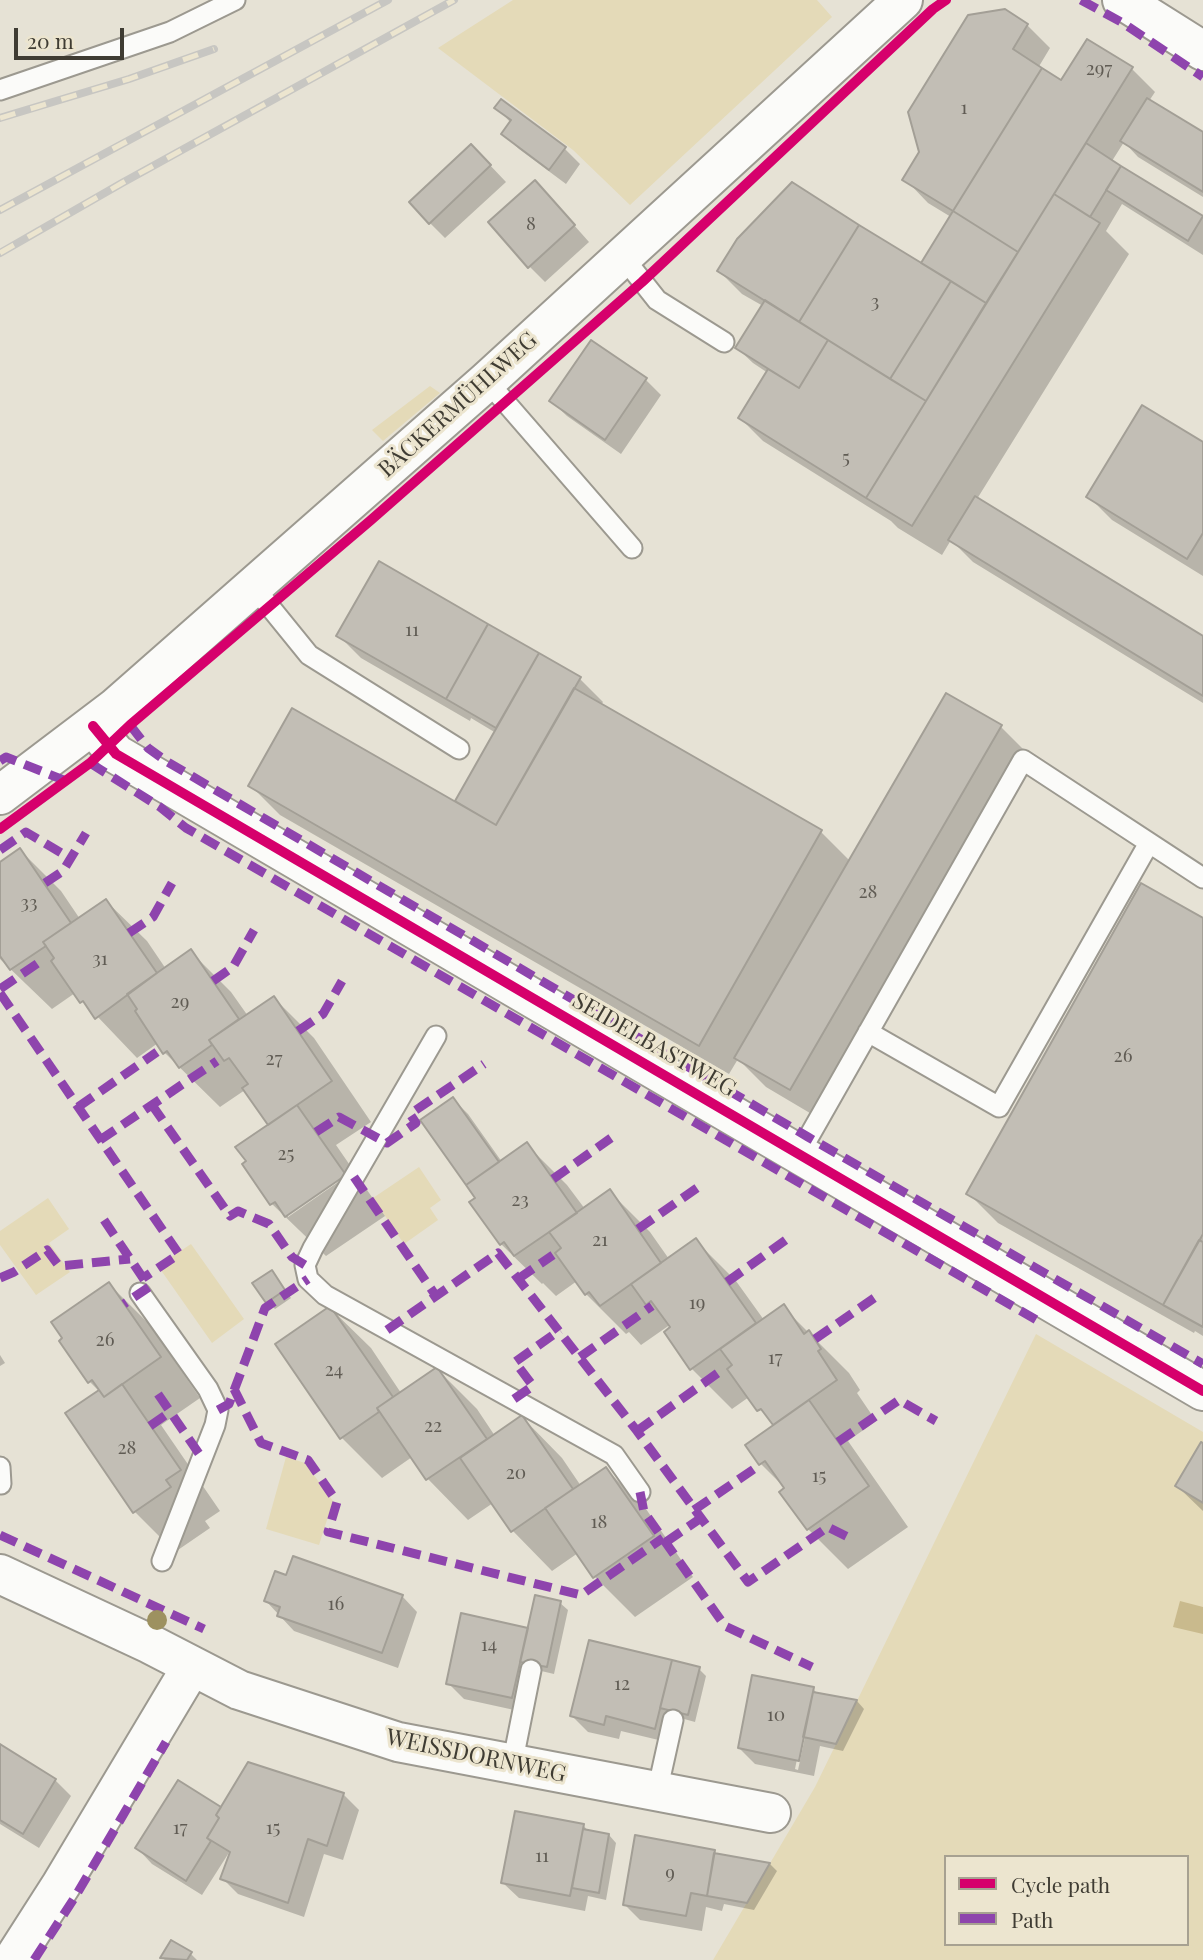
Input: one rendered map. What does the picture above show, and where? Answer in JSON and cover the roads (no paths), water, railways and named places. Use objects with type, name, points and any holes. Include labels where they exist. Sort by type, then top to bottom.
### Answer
[{"type":"street","name":"BÄCKERMÜHLWEG","points":[[0,795],[93,726],[487,381],[903,0]]},
{"type":"street","points":[[1122,0],[1203,51]]},
{"type":"street","name":"SEIDELBASTWEG","points":[[93,726],[116,754],[1203,1391]]},
{"type":"street","name":"WEISSDORNWEG","points":[[0,1574],[239,1690],[398,1742],[771,1813]]},
{"type":"street","points":[[13,1960],[61,1885],[192,1665]]},
{"type":"lane","points":[[0,90],[170,32],[235,0]]},
{"type":"lane","points":[[623,257],[657,300],[724,342]]},
{"type":"lane","points":[[487,381],[632,548]]},
{"type":"lane","points":[[253,586],[309,654],[459,749]]},
{"type":"lane","points":[[799,1154],[1023,760],[1203,878]]},
{"type":"lane","points":[[868,1032],[999,1107],[1149,843]]},
{"type":"lane","points":[[436,1036],[313,1248],[305,1265],[308,1279],[325,1295],[614,1455],[640,1492]]},
{"type":"lane","points":[[140,1293],[208,1390],[218,1410],[215,1425],[162,1561]]},
{"type":"lane","points":[[512,1765],[531,1670]]},
{"type":"lane","points":[[657,1792],[673,1720]]},
{"type":"railway","points":[[0,210],[388,0]]},
{"type":"railway","points":[[0,253],[454,0]]},
{"type":"railway","points":[[0,118],[129,79],[214,49]]}]
